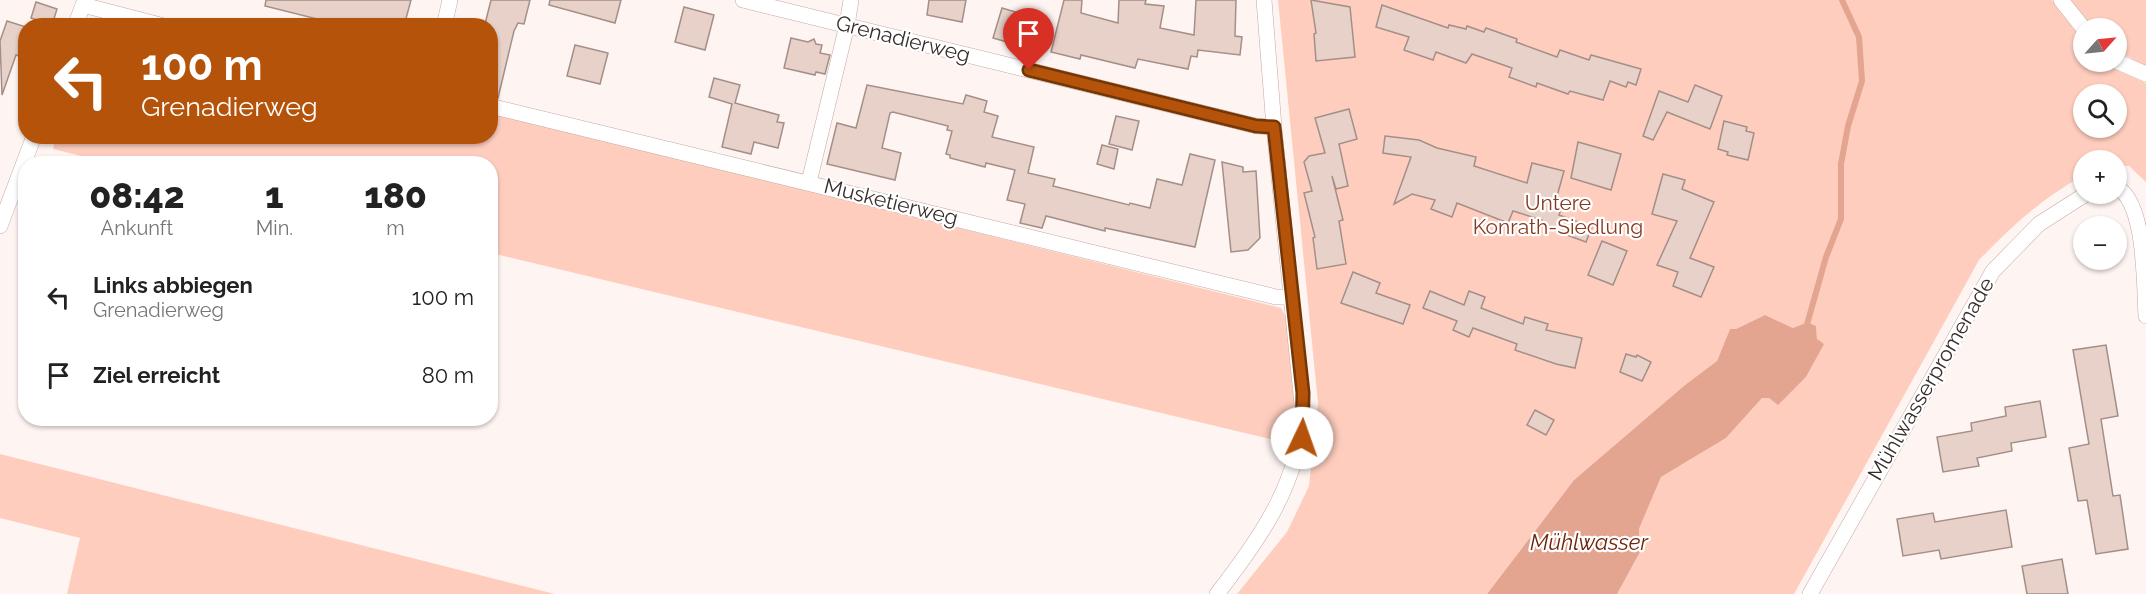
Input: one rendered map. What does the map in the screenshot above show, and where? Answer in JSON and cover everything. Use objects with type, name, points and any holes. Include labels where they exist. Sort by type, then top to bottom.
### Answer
[{"type":"street","points":[[446,18],[450,0]]},
{"type":"street","name":"Grenadierweg","points":[[743,0],[1245,124],[1274,127]]},
{"type":"street","points":[[809,182],[847,25],[850,0]]},
{"type":"street","points":[[1217,594],[1273,515],[1294,465],[1302,438],[1303,393],[1274,127],[1264,0]]},
{"type":"street","points":[[2061,0],[2075,18]]},
{"type":"street","points":[[78,18],[84,3],[136,18]]},
{"type":"street","points":[[2127,65],[2146,74]]},
{"type":"street","name":"Musketierweg","points":[[498,108],[1276,297],[1292,297]]},
{"type":"street","points":[[0,226],[18,178]]},
{"type":"street","points":[[2127,197],[2133,202],[2139,221],[2146,316]]},
{"type":"street","name":"Mühlwasserpromenade","points":[[1810,594],[1993,271],[2039,224],[2073,202]]},
{"type":"green space","name":"Untere Konrath-Siedlung","points":[[1278,0],[2052,0],[2073,28],[2073,72],[2122,72],[2146,83],[2146,182],[2127,166],[2127,150],[2073,150],[2073,181],[2028,213],[1979,260],[1794,594],[1617,594],[1640,552],[1639,529],[1661,477],[1726,438],[1762,398],[1769,398],[1778,404],[1806,377],[1823,345],[1817,339],[1816,326],[1809,322],[1793,328],[1765,315],[1736,329],[1730,329],[1717,361],[1685,385],[1574,480],[1487,594],[1237,594],[1287,532],[1309,486],[1318,403]]},
{"type":"green space","points":[[2070,0],[2146,0],[2146,66],[2127,56],[2127,18],[2085,18]]},
{"type":"green space","points":[[498,114],[1281,308],[1287,319],[1296,403],[1291,444],[498,255],[498,156],[81,156],[53,149],[54,144],[498,144]]},
{"type":"green space","points":[[0,454],[555,594],[67,594],[80,538],[0,518]]},
{"type":"water","name":"Mühlwasser","points":[[1765,315],[1793,328],[1808,322],[1816,326],[1817,339],[1824,344],[1806,377],[1778,405],[1769,398],[1762,398],[1726,438],[1661,477],[1639,529],[1640,552],[1617,594],[1487,594],[1574,480],[1685,385],[1717,361],[1730,329],[1736,329]]},
{"type":"building","points":[[266,0],[411,0],[406,18],[313,18],[265,6]]},
{"type":"building","points":[[491,0],[530,0],[524,24],[518,23],[514,31],[498,98],[498,18],[486,18]]},
{"type":"building","points":[[550,0],[621,0],[615,23],[549,5]]},
{"type":"building","points":[[929,0],[966,0],[962,22],[927,15]]},
{"type":"building","points":[[1064,0],[1082,0],[1081,13],[1118,23],[1119,0],[1146,0],[1145,4],[1164,6],[1160,28],[1194,35],[1196,0],[1236,0],[1235,36],[1242,37],[1240,55],[1198,50],[1197,57],[1191,56],[1188,69],[1138,59],[1135,68],[1081,55],[1080,59],[1051,52]]},
{"type":"building","points":[[1311,0],[1350,7],[1355,57],[1316,61],[1314,34],[1316,33]]},
{"type":"building","points":[[36,2],[57,9],[54,18],[31,18]]},
{"type":"building","points":[[1382,5],[1448,28],[1449,25],[1466,29],[1467,26],[1484,32],[1486,28],[1557,57],[1560,50],[1589,60],[1591,55],[1641,69],[1636,85],[1628,82],[1626,87],[1610,81],[1603,100],[1570,91],[1568,94],[1537,83],[1536,87],[1509,77],[1512,68],[1472,54],[1466,63],[1436,52],[1433,60],[1404,50],[1409,37],[1376,27]]},
{"type":"building","points":[[684,7],[714,15],[705,50],[675,42]]},
{"type":"building","points":[[1002,8],[1029,16],[1021,46],[993,38]]},
{"type":"building","points":[[7,21],[18,24],[18,56],[16,55],[2,95],[0,41]]},
{"type":"building","points":[[791,38],[808,42],[814,39],[816,44],[822,45],[820,53],[830,55],[825,74],[816,72],[815,75],[784,68]]},
{"type":"building","points":[[575,45],[608,53],[600,84],[567,76]]},
{"type":"building","points":[[714,78],[740,85],[735,103],[779,115],[777,122],[784,123],[778,148],[754,142],[751,154],[722,147],[732,104],[709,97]]},
{"type":"building","points":[[867,85],[963,104],[966,95],[987,101],[984,112],[998,116],[992,137],[1034,147],[1028,173],[1055,179],[1053,186],[1129,205],[1130,203],[1150,208],[1157,179],[1182,185],[1190,154],[1215,160],[1195,247],[1105,228],[1105,231],[1046,216],[1042,228],[1020,223],[1025,204],[1007,200],[1015,170],[986,163],[985,167],[950,158],[950,155],[946,154],[952,131],[947,130],[948,126],[893,112],[890,113],[882,148],[901,153],[895,180],[827,164],[837,123],[856,128]]},
{"type":"building","points":[[1695,85],[1722,96],[1710,129],[1667,112],[1653,140],[1643,136],[1659,91],[1688,102]]},
{"type":"building","points":[[1349,109],[1357,139],[1339,144],[1348,186],[1336,189],[1332,176],[1343,220],[1339,221],[1346,264],[1317,269],[1313,238],[1315,237],[1304,193],[1312,191],[1304,162],[1309,156],[1325,153],[1315,118]]},
{"type":"building","points":[[1116,116],[1139,121],[1132,150],[1109,144]]},
{"type":"building","points":[[1724,121],[1747,127],[1746,131],[1754,133],[1748,160],[1727,155],[1728,152],[1718,149]]},
{"type":"building","points":[[1385,136],[1419,140],[1437,148],[1476,157],[1474,166],[1527,183],[1532,163],[1564,171],[1554,207],[1561,209],[1559,215],[1592,227],[1586,242],[1540,225],[1542,220],[1513,211],[1508,223],[1457,203],[1452,217],[1431,209],[1435,200],[1412,194],[1394,204],[1411,157],[1383,153]]},
{"type":"building","points":[[1578,142],[1621,154],[1611,190],[1571,178]]},
{"type":"building","points":[[1102,145],[1118,149],[1114,169],[1097,164]]},
{"type":"building","points":[[1222,162],[1243,167],[1243,172],[1256,171],[1260,238],[1248,250],[1231,252]]},
{"type":"building","points":[[1663,174],[1685,180],[1682,189],[1714,202],[1690,258],[1714,267],[1701,297],[1673,286],[1678,272],[1657,265],[1677,221],[1652,214]]},
{"type":"building","points":[[1602,241],[1627,251],[1613,285],[1588,275]]},
{"type":"building","points":[[1353,272],[1380,283],[1376,293],[1410,305],[1403,324],[1341,303]]},
{"type":"building","points":[[1430,291],[1464,305],[1469,291],[1485,297],[1481,308],[1523,324],[1525,317],[1548,324],[1546,330],[1582,338],[1575,368],[1515,350],[1517,344],[1473,328],[1469,337],[1453,330],[1457,321],[1423,308]]},
{"type":"building","points":[[2106,345],[2118,416],[2101,419],[2113,496],[2120,495],[2128,549],[2096,554],[2087,500],[2078,501],[2069,448],[2089,444],[2073,350]]},
{"type":"building","points":[[1626,354],[1636,357],[1637,355],[1651,362],[1642,381],[1620,372]]},
{"type":"building","points":[[2040,401],[2046,437],[2011,443],[2012,451],[1977,458],[1979,466],[1943,472],[1937,437],[1972,431],[1971,423],[2006,416],[2005,407]]},
{"type":"building","points":[[1535,410],[1554,420],[1546,435],[1527,425]]},
{"type":"building","points":[[2006,510],[2012,547],[1941,559],[1939,550],[1903,556],[1897,519],[1933,513],[1935,522]]},
{"type":"building","points":[[2062,559],[2068,594],[2027,594],[2022,566]]},
{"type":"waterway","name":"Mühlwasser","points":[[1806,328],[1826,257],[1841,219],[1841,164],[1848,126],[1862,81],[1859,37],[1842,0]]},
{"type":"route","points":[[1029,70],[1256,126],[1274,127],[1303,393],[1302,438]]}]
